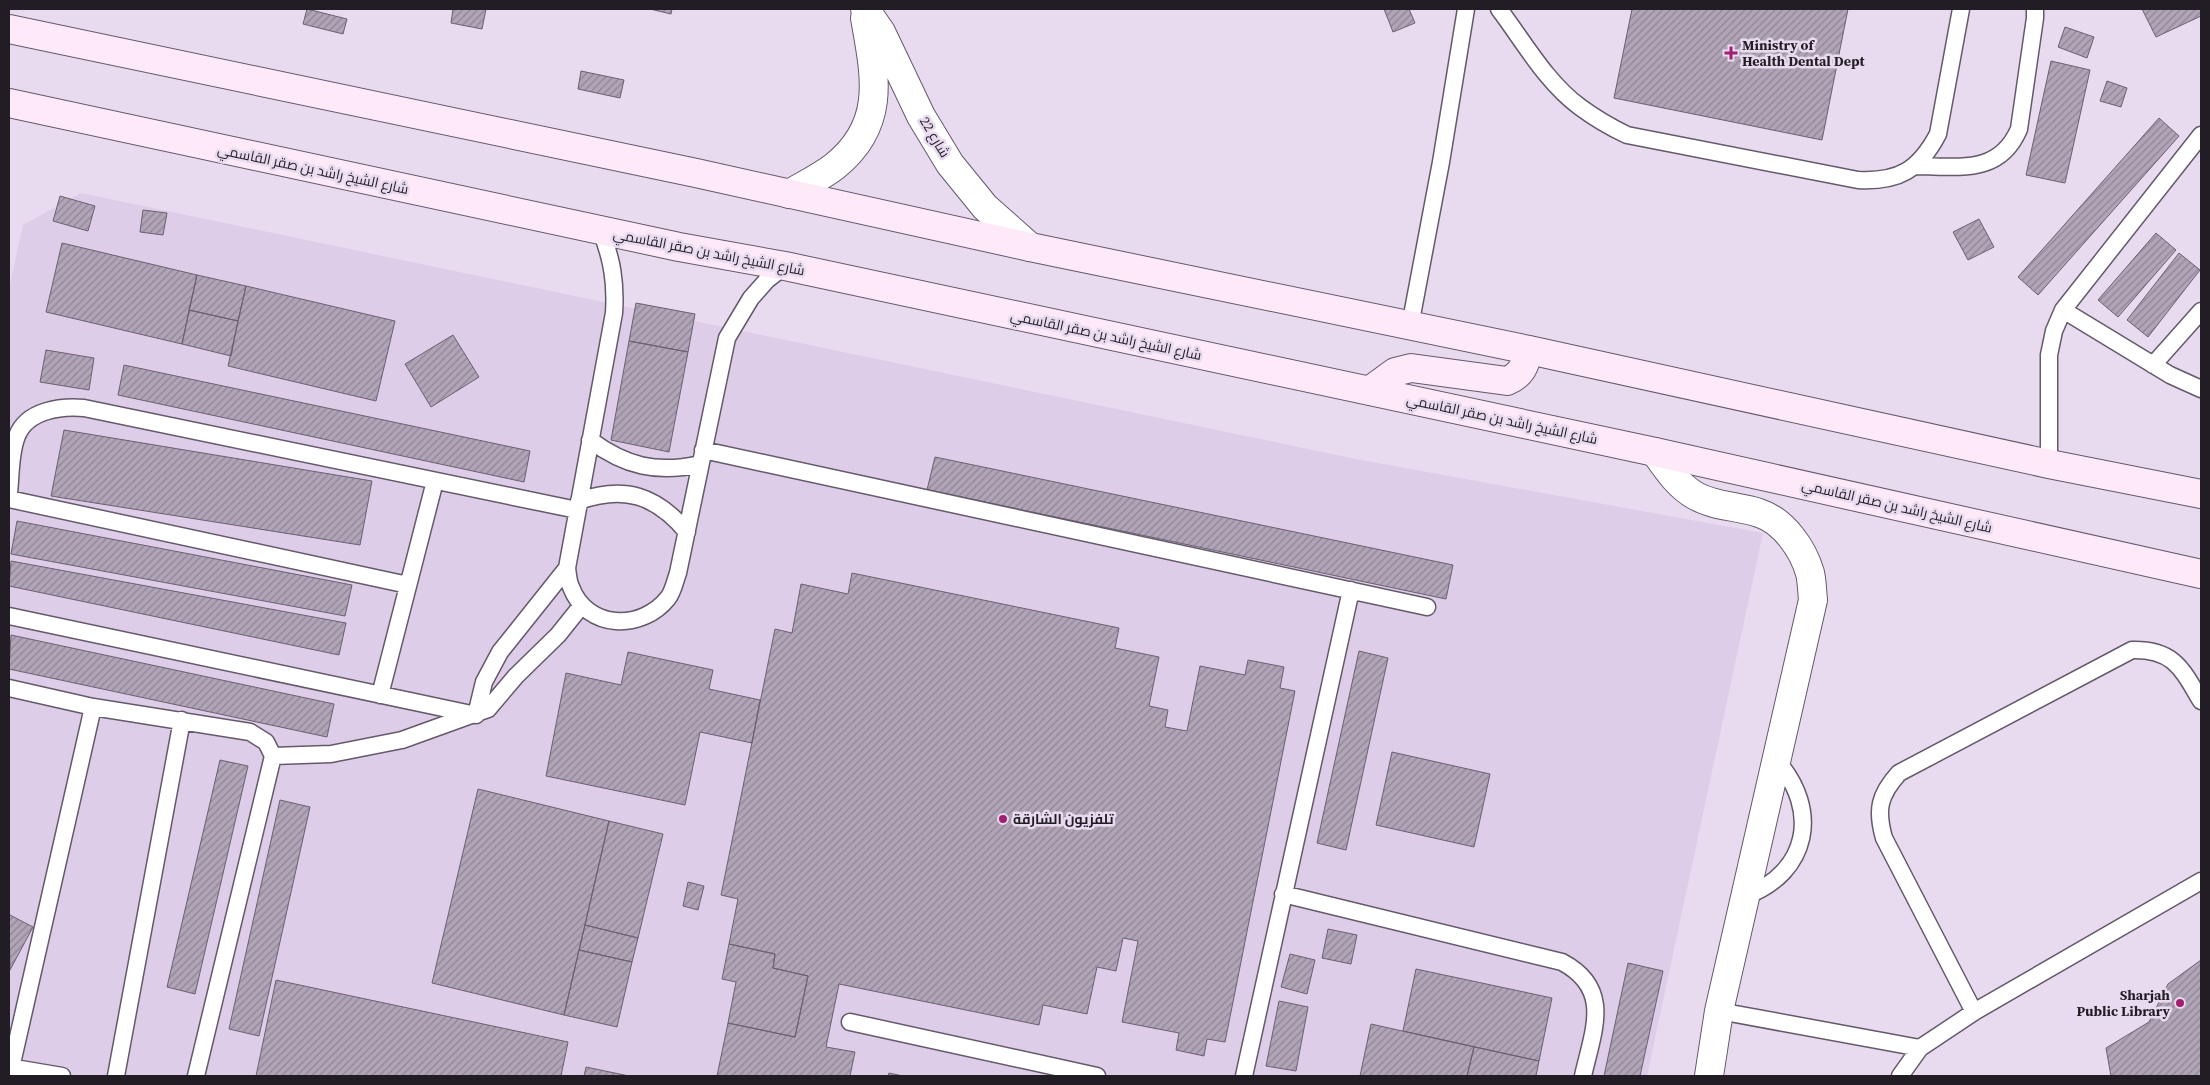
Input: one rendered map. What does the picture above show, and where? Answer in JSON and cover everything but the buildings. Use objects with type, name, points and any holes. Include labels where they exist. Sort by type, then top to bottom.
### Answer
[{"type":"main road","points":[[9,29],[789,194],[1030,247],[1529,350],[2048,464],[2201,494]]},
{"type":"main road","name":"شارع الشيخ راشد بن صقر القاسمي","points":[[9,103],[601,231],[785,266],[1655,452],[2201,574]]},
{"type":"main road","points":[[1369,391],[1395,372],[1411,368],[1507,381],[1516,378],[1522,371],[1529,350]]},
{"type":"street","name":"شارع 22","points":[[789,194],[833,167],[850,152],[862,135],[871,115],[875,94],[874,72],[864,9]]},
{"type":"street","name":"شارع 22","points":[[864,9],[881,32],[921,116],[950,164],[985,207],[1030,247]]},
{"type":"street","points":[[1655,452],[1672,476],[1697,497],[1761,514],[1783,529],[1800,549],[1810,574],[1813,600],[1719,1011],[1708,1076]]},
{"type":"lane","points":[[1410,326],[1441,162],[1466,9]]},
{"type":"lane","points":[[1499,9],[1558,88],[1586,112],[1627,135],[1858,180],[1878,181],[1898,176],[1915,166],[1929,152],[1938,134],[1961,9]]},
{"type":"lane","points":[[1915,166],[1973,166],[1985,164],[2006,150],[2013,141],[2019,129],[2035,18],[2034,9]]},
{"type":"lane","points":[[2048,464],[2049,355],[2054,331],[2063,310],[2201,135]]},
{"type":"lane","points":[[601,231],[614,271],[616,292],[611,334],[566,568],[571,588],[582,604],[602,619],[628,622],[652,614],[670,597],[678,573],[727,338],[751,298],[767,280],[785,266]]},
{"type":"lane","points":[[2063,310],[2153,365],[2188,385],[2201,389]]},
{"type":"lane","points":[[2153,365],[2201,311]]},
{"type":"lane","points":[[9,493],[17,435],[35,416],[59,408],[71,407],[435,481],[578,505],[598,494],[618,493],[638,496],[657,504],[668,512],[687,532]]},
{"type":"lane","points":[[590,440],[623,461],[642,466],[681,468],[701,457],[1428,607]]},
{"type":"lane","points":[[380,695],[435,481]]},
{"type":"lane","points":[[9,499],[408,585]]},
{"type":"lane","points":[[476,715],[484,682],[500,652],[566,568]]},
{"type":"lane","points":[[1244,1076],[1351,590]]},
{"type":"lane","points":[[273,756],[331,754],[402,740],[476,715],[488,709],[516,676],[558,635],[582,604]]},
{"type":"lane","points":[[9,616],[476,715]]},
{"type":"lane","points":[[1974,1012],[1884,838],[1879,822],[1880,803],[1887,787],[1899,774],[2132,650],[2149,650],[2165,654],[2178,664],[2201,701]]},
{"type":"lane","points":[[9,688],[93,707],[250,732],[266,742],[273,756],[196,1076]]},
{"type":"lane","points":[[62,1076],[10,1068],[93,707]]},
{"type":"lane","points":[[116,1076],[182,720]]},
{"type":"lane","points":[[1746,896],[1760,890],[1784,872],[1799,845],[1803,815],[1801,800],[1795,786],[1777,761]]},
{"type":"lane","points":[[1900,1076],[1920,1048],[1974,1012],[2201,881]]},
{"type":"lane","points":[[1284,894],[1562,962],[1577,970],[1588,982],[1595,998],[1596,1016],[1583,1076]]},
{"type":"lane","points":[[1719,1011],[1920,1048]]},
{"type":"lane","points":[[850,1022],[1038,1070],[1097,1076]]},
{"type":"shaded area","points":[[81,193],[1356,459],[1763,533],[1647,1076],[9,1076],[9,289],[23,225]]},
{"type":"place","name":"Ministry of Health Dental Dept","points":[[1731,53]]},
{"type":"place","name":"تلفزيون الشارقة","points":[[1003,819]]},
{"type":"place","name":"Sharjah Public Library","points":[[2180,1003]]}]
